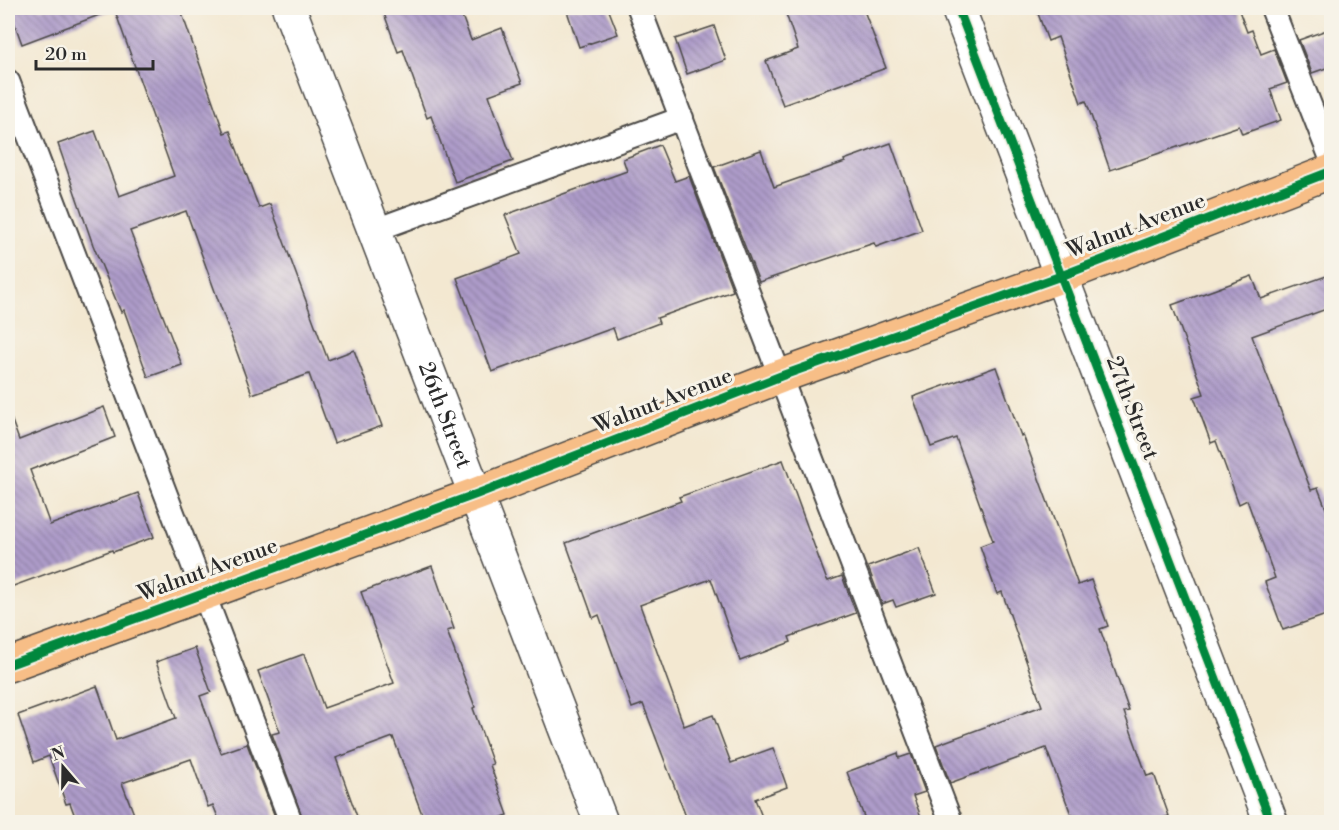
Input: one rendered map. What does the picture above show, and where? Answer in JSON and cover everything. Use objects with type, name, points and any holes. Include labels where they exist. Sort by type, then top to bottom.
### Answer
[{"type":"main road","name":"Walnut Avenue","points":[[8,665],[477,494],[781,376],[1061,276],[1332,171]]},
{"type":"street","name":"26th Street","points":[[290,8],[601,822]]},
{"type":"street","name":"27th Street","points":[[958,8],[1271,822]]},
{"type":"lane","points":[[639,8],[951,822]]},
{"type":"lane","points":[[1272,8],[1332,161]]},
{"type":"lane","points":[[8,81],[291,822]]},
{"type":"lane","points":[[375,230],[682,118]]},
{"type":"building","points":[[9,8],[110,8],[110,11],[22,44]]},
{"type":"building","points":[[114,8],[180,8],[224,133],[230,131],[259,208],[270,204],[328,360],[354,350],[382,426],[334,443],[309,374],[252,394],[186,211],[130,231],[182,365],[148,377],[124,310],[121,312],[93,245],[58,144],[95,131],[119,196],[174,176]]},
{"type":"building","points":[[382,8],[459,8],[471,40],[502,28],[522,83],[489,95],[513,161],[455,182],[431,116],[427,118],[403,50],[398,52]]},
{"type":"building","points":[[566,8],[608,8],[618,34],[579,47]]},
{"type":"building","points":[[784,8],[863,8],[886,68],[783,105],[766,61],[798,49]]},
{"type":"building","points":[[1036,8],[1238,8],[1247,32],[1252,30],[1261,54],[1274,49],[1287,83],[1270,89],[1281,120],[1242,134],[1239,126],[1110,170],[1086,101],[1081,103],[1058,37],[1048,41]]},
{"type":"building","points":[[714,26],[726,60],[687,74],[675,39]]},
{"type":"building","points":[[1332,28],[1332,66],[1312,73],[1299,40]]},
{"type":"building","points":[[891,143],[922,230],[876,247],[874,243],[759,282],[714,167],[761,150],[774,187]]},
{"type":"building","points":[[660,145],[675,181],[689,176],[733,291],[657,318],[659,323],[617,339],[613,328],[492,372],[457,278],[521,254],[505,215],[627,171],[623,159]]},
{"type":"building","points":[[1332,274],[1332,307],[1252,336],[1311,490],[1318,488],[1332,524],[1332,613],[1283,630],[1265,582],[1275,578],[1247,500],[1239,504],[1216,441],[1211,443],[1194,397],[1204,394],[1172,305],[1252,276],[1261,299]]},
{"type":"building","points":[[996,367],[1078,585],[1091,580],[1108,626],[1100,629],[1129,711],[1124,712],[1147,776],[1154,774],[1169,816],[1150,822],[1074,822],[1046,748],[950,783],[936,745],[1042,706],[1002,592],[997,594],[980,546],[993,541],[956,438],[931,447],[913,397]]},
{"type":"building","points":[[104,407],[115,437],[30,470],[50,525],[138,493],[154,537],[8,588],[8,419],[11,418],[19,440]]},
{"type":"building","points":[[783,460],[826,578],[828,581],[842,576],[856,613],[789,637],[791,642],[740,661],[711,579],[640,605],[684,726],[713,715],[731,763],[773,748],[787,787],[755,799],[764,822],[688,822],[643,704],[632,708],[599,615],[593,618],[566,543],[681,501],[679,497]]},
{"type":"building","points":[[919,548],[936,593],[896,607],[893,600],[882,604],[868,567]]},
{"type":"building","points":[[432,566],[454,629],[447,631],[475,707],[473,708],[493,764],[490,765],[508,815],[488,822],[425,822],[393,737],[336,758],[359,822],[304,822],[272,734],[280,732],[258,671],[304,654],[324,708],[394,683],[361,592]]},
{"type":"building","points":[[195,648],[211,692],[200,696],[221,753],[247,744],[277,822],[220,822],[213,805],[208,807],[191,759],[122,783],[137,822],[77,822],[70,803],[66,804],[49,756],[34,762],[18,715],[97,686],[116,740],[176,718],[156,662]]},
{"type":"building","points":[[898,753],[899,758],[911,754],[925,792],[913,796],[923,822],[866,822],[847,772]]},
{"type":"cycle path","points":[[958,8],[1271,822]]},
{"type":"cycle path","points":[[8,665],[477,494],[781,376],[1061,276],[1332,171]]}]
